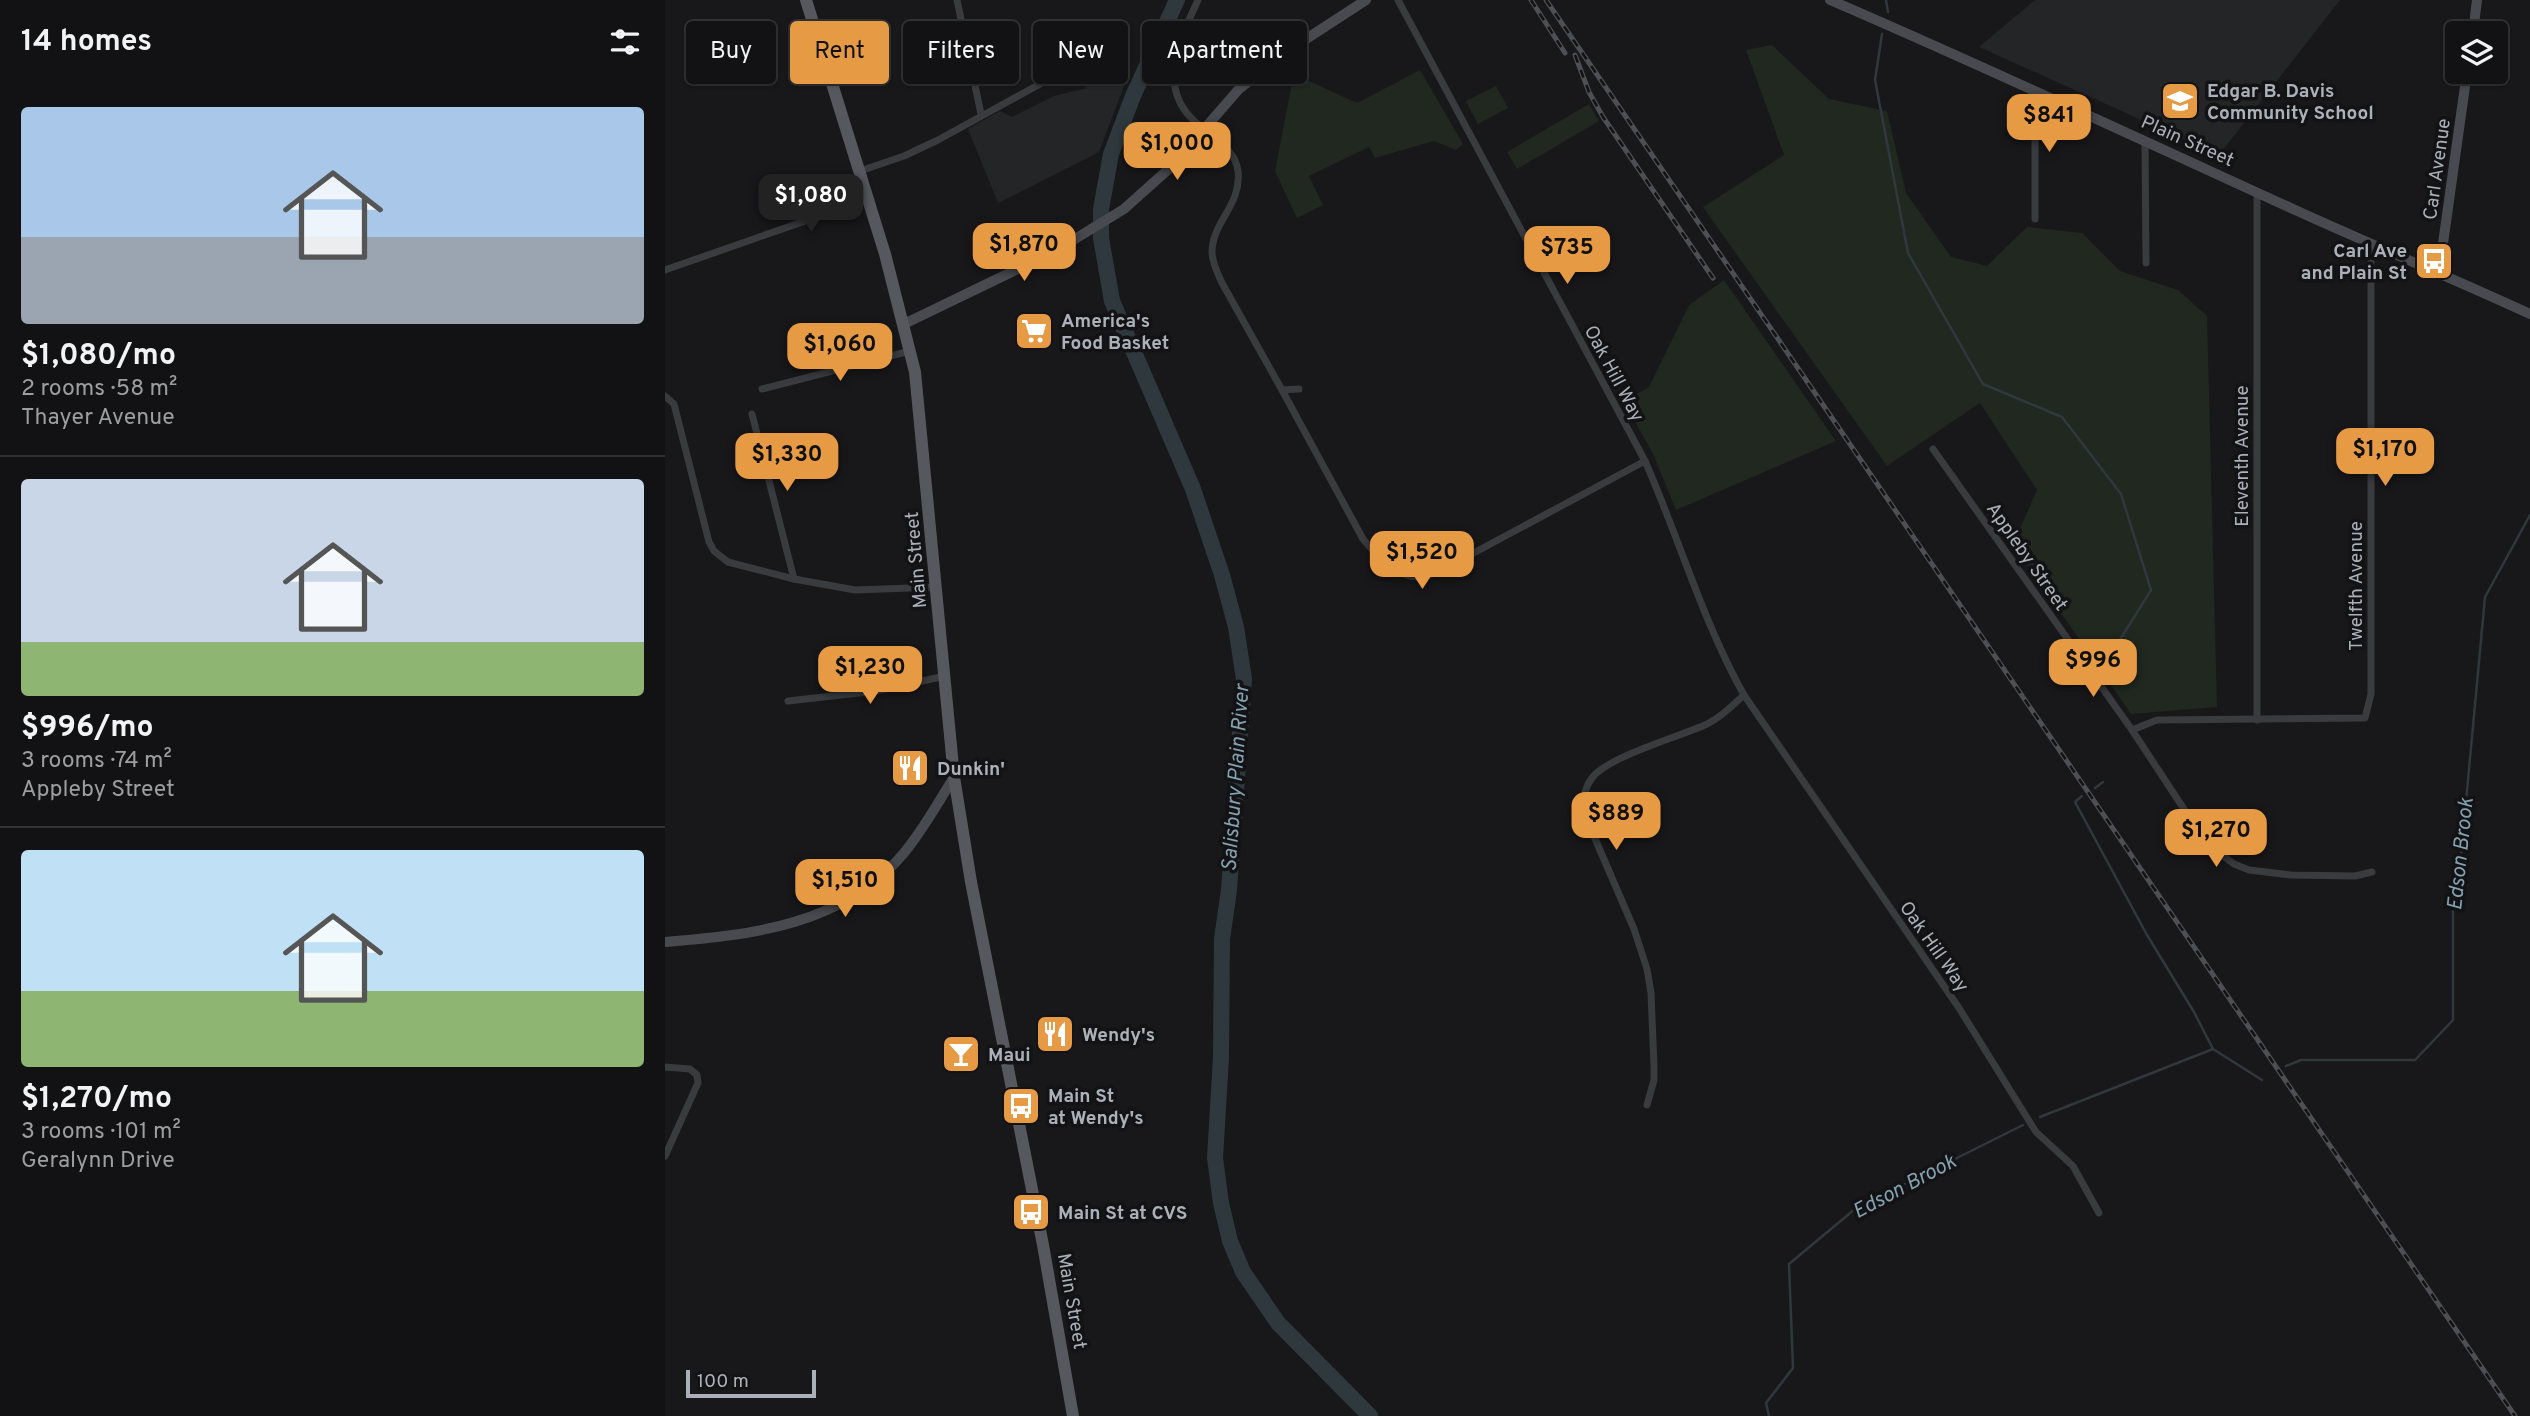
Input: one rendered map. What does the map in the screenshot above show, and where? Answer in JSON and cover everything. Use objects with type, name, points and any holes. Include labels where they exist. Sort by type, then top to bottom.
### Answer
[{"type":"main road","name":"Main Street","points":[[806,0],[860,172],[911,351],[921,416],[958,804],[1049,1272],[1073,1416]]},
{"type":"main road","points":[[904,324],[1081,237],[1124,209],[1172,166],[1224,104],[1265,68],[1366,0]]},
{"type":"main road","name":"Plain Street","points":[[1830,0],[2530,314]]},
{"type":"main road","points":[[2474,21],[2477,0]]},
{"type":"main road","name":"Carl Avenue","points":[[2439,272],[2465,84]]},
{"type":"main road","points":[[665,942],[758,931],[830,910],[860,892],[890,868],[933,813],[954,777]]},
{"type":"main road","points":[[933,813],[943,805],[958,804]]},
{"type":"street","points":[[957,0],[981,114]]},
{"type":"street","points":[[1198,0],[1176,52],[1174,78],[1178,98],[1186,112],[1228,149],[1237,162],[1239,176],[1233,205],[1216,234],[1212,252],[1215,266],[1221,283],[1363,540],[1380,558],[1402,573],[1420,577],[1442,570],[1645,461]]},
{"type":"street","name":"Oak Hill Way","points":[[1398,0],[1645,461],[1727,664],[1744,695],[1959,1008],[2036,1132],[2073,1166],[2099,1213]]},
{"type":"street","points":[[860,172],[938,140],[1039,84]]},
{"type":"street","points":[[2035,90],[2035,219]]},
{"type":"street","points":[[2145,140],[2146,263]]},
{"type":"street","name":"Eleventh Avenue","points":[[2256,720],[2257,191]]},
{"type":"street","points":[[665,270],[868,199]]},
{"type":"street","name":"Twelfth Avenue","points":[[2256,720],[2365,718],[2371,694],[2371,244]]},
{"type":"street","points":[[762,388],[911,351]]},
{"type":"street","points":[[1282,390],[1299,389]]},
{"type":"street","points":[[665,396],[674,404],[714,551],[728,562],[794,579],[855,590],[937,587]]},
{"type":"street","points":[[752,414],[794,579]]},
{"type":"street","name":"Appleby Street","points":[[1933,449],[2132,730],[2207,844],[2234,864],[2249,870],[2291,875],[2355,876],[2372,872]]},
{"type":"street","points":[[789,701],[877,691],[945,676]]},
{"type":"street","points":[[1647,1105],[1654,1080],[1650,982],[1640,944],[1587,820],[1584,794],[1590,780],[1607,765],[1708,724],[1744,695]]},
{"type":"street","points":[[2132,730],[2157,720],[2256,720]]},
{"type":"street","points":[[665,1067],[690,1069],[697,1075],[698,1083],[665,1156]]},
{"type":"shaded area","name":"Edgar B. Davis Community School","points":[[2035,0],[2340,0],[2219,155],[1979,47]]},
{"type":"shaded area","points":[[1772,45],[1829,99],[1887,111],[1906,193],[1951,257],[1987,266],[2027,227],[2082,233],[2120,271],[2178,290],[2207,316],[2217,707],[2131,714],[2013,544],[2037,490],[1980,403],[1887,466],[1703,207],[1784,155],[1746,50]]},
{"type":"shaded area","points":[[1420,70],[1463,144],[1456,150],[1434,141],[1375,158],[1369,147],[1309,176],[1323,205],[1297,218],[1275,171],[1292,84],[1307,84],[1307,80],[1357,103]]},
{"type":"shaded area","points":[[1082,84],[1125,84],[1099,152],[998,203],[968,129],[1000,111],[1012,117],[1054,96],[1087,88]]},
{"type":"shaded area","points":[[1496,86],[1508,108],[1478,124],[1466,101]]},
{"type":"shaded area","points":[[1589,104],[1599,121],[1517,169],[1507,152]]},
{"type":"shaded area","points":[[1724,280],[1836,441],[1676,510],[1654,456],[1624,401],[1649,387],[1689,305]]},
{"type":"waterway","name":"Salisbury Plain River","points":[[1177,0],[1133,96],[1111,154],[1101,209],[1101,238],[1112,301],[1193,489],[1222,575],[1236,627],[1244,679],[1229,890],[1222,939],[1221,1057],[1215,1158],[1221,1203],[1230,1241],[1243,1272],[1278,1323],[1370,1416]]},
{"type":"waterway","points":[[1886,0],[1888,12]]},
{"type":"waterway","points":[[1882,34],[1875,80],[1908,253],[1983,384],[2062,417],[2121,494],[2151,590],[2113,651]]},
{"type":"waterway","name":"Edson Brook","points":[[2286,1066],[2301,1060],[2415,1060],[2453,1020],[2453,891],[2461,855],[2485,597],[2530,515]]},
{"type":"waterway","points":[[2095,788],[2103,782]]},
{"type":"waterway","points":[[2082,796],[2075,802],[2213,1049]]},
{"type":"waterway","name":"Edson Brook","points":[[2040,1117],[2213,1049],[2262,1080]]},
{"type":"waterway","name":"Edson Brook","points":[[1769,1416],[1766,1403],[1793,1368],[1789,1264],[1855,1209],[2023,1125]]},
{"type":"railway","points":[[1531,0],[1565,53]]},
{"type":"railway","points":[[1546,0],[2515,1416]]},
{"type":"railway","points":[[1575,55],[1589,92],[1603,117],[1713,278]]},
{"type":"place","name":"Edgar B. Davis Community School","points":[[2180,101]]},
{"type":"place","name":"Carl Ave and Plain St","points":[[2434,261]]},
{"type":"place","name":"America's Food Basket","points":[[1034,331]]},
{"type":"place","name":"Dunkin'","points":[[910,768]]},
{"type":"place","name":"Wendy's","points":[[1055,1034]]},
{"type":"place","name":"Maui","points":[[961,1054]]},
{"type":"place","name":"Main St at Wendy's","points":[[1021,1106]]},
{"type":"place","name":"Main St at CVS","points":[[1031,1212]]}]
